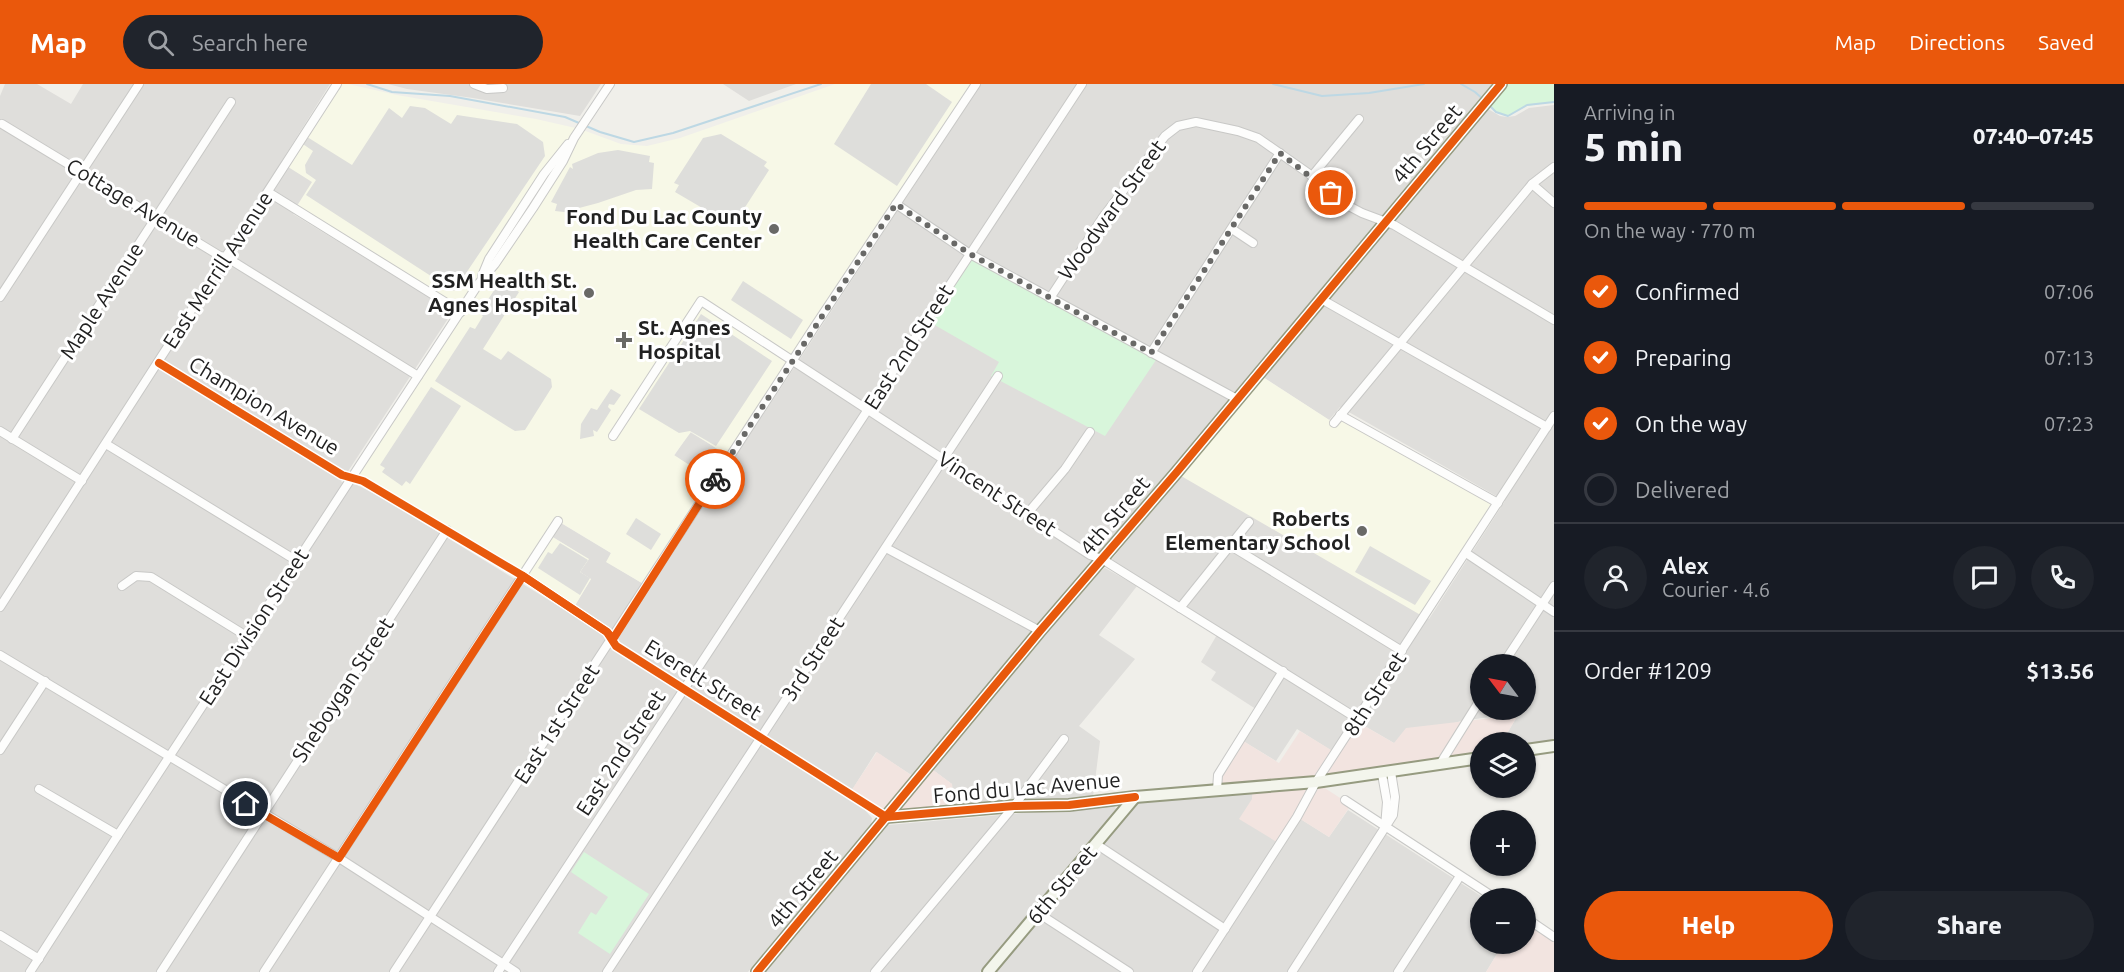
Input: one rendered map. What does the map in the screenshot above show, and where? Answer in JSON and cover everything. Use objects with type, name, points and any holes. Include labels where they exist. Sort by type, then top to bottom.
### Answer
[{"type":"street","points":[[0,297],[139,84]]},
{"type":"street","name":"East Merrill Avenue","points":[[0,607],[337,84]]},
{"type":"street","points":[[474,84],[490,90],[503,88]]},
{"type":"street","name":"East Division Street","points":[[30,972],[461,312],[479,283],[489,259],[544,174],[574,138],[610,84]]},
{"type":"street","name":"East 1st Street","points":[[394,972],[976,84]]},
{"type":"street","name":"East 2nd Street","points":[[498,972],[1082,84]]},
{"type":"street","name":"4th Street","points":[[757,972],[1040,631],[1501,84]]},
{"type":"street","name":"Maple Avenue","points":[[12,439],[231,102]]},
{"type":"street","points":[[1311,176],[1359,119]]},
{"type":"street","name":"Woodward Street","points":[[1050,298],[1103,217],[1165,136],[1174,128],[1192,122],[1254,136],[1311,176],[1345,204],[1367,216],[1385,221],[1554,320]]},
{"type":"street","name":"Cottage Avenue","points":[[2,124],[220,256],[226,257],[418,376]]},
{"type":"street","points":[[1151,353],[1280,153]]},
{"type":"street","points":[[1334,423],[1532,184],[1554,166]]},
{"type":"street","points":[[1532,184],[1554,203]]},
{"type":"street","points":[[268,192],[461,312]]},
{"type":"street","points":[[896,204],[970,254],[1237,399]]},
{"type":"street","points":[[1232,229],[1253,243]]},
{"type":"street","points":[[1321,298],[1547,427]]},
{"type":"street","name":"Vincent Street","points":[[613,436],[701,301],[1090,555],[1102,559],[1358,719]]},
{"type":"street","name":"Champion Avenue","points":[[159,363],[342,476],[351,478]]},
{"type":"street","name":"3rd Street","points":[[607,972],[998,376]]},
{"type":"street","points":[[1340,415],[1498,503]]},
{"type":"street","name":"8th Street","points":[[1197,972],[1297,816],[1316,782],[1554,416]]},
{"type":"street","points":[[0,431],[82,481]]},
{"type":"street","points":[[1027,514],[1065,469],[1090,432]]},
{"type":"street","points":[[106,444],[297,561]]},
{"type":"street","name":"Everett Street","points":[[351,478],[363,481],[523,576],[607,632],[616,646],[886,817]]},
{"type":"street","points":[[264,972],[558,521]]},
{"type":"street","points":[[1180,608],[1249,522]]},
{"type":"street","name":"Sheboygan Street","points":[[161,972],[447,530]]},
{"type":"street","points":[[1231,546],[1402,651]]},
{"type":"street","points":[[886,548],[1040,631]]},
{"type":"street","points":[[1466,553],[1554,612]]},
{"type":"street","points":[[122,586],[136,576],[151,577],[248,637]]},
{"type":"street","points":[[1510,654],[1554,586]]},
{"type":"street","points":[[0,655],[339,858],[516,972]]},
{"type":"street","points":[[1217,789],[1218,775],[1283,671]]},
{"type":"street","points":[[0,750],[45,681]]},
{"type":"street","points":[[1440,764],[1470,716]]},
{"type":"street","points":[[875,972],[1014,806],[1064,739]]},
{"type":"street","points":[[1536,749],[1554,746]]},
{"type":"street","name":"Fond du Lac Avenue","points":[[886,817],[1014,806],[1069,804],[1217,789],[1316,782],[1470,760]]},
{"type":"street","points":[[1292,972],[1393,815],[1395,805],[1387,773]]},
{"type":"street","points":[[39,789],[118,835]]},
{"type":"street","points":[[907,791],[906,797],[910,806],[926,814]]},
{"type":"street","name":"6th Street","points":[[988,972],[1134,797]]},
{"type":"street","points":[[1345,800],[1479,888]]},
{"type":"street","points":[[1096,844],[1225,928]]},
{"type":"street","points":[[1398,972],[1460,876]]},
{"type":"street","points":[[1038,913],[1129,972]]},
{"type":"street","points":[[1536,925],[1554,937]]},
{"type":"street","points":[[0,935],[39,959]]},
{"type":"shaded area","points":[[5,84],[37,84],[71,104],[83,84],[330,84],[281,162],[313,182],[293,214],[447,308],[451,314],[341,482],[357,485],[381,497],[570,613],[591,579],[580,572],[588,559],[553,537],[561,523],[611,553],[607,562],[650,588],[718,484],[674,456],[690,432],[734,459],[981,84],[1494,84],[913,776],[876,752],[847,798],[864,809],[872,818],[871,825],[748,972],[0,972],[0,96]]},
{"type":"shaded area","name":"St. Agnes Hospital","points":[[337,84],[348,84],[397,95],[536,119],[580,129],[621,144],[647,146],[680,138],[835,84],[976,84],[730,457],[691,432],[674,455],[714,481],[647,586],[606,562],[611,553],[558,521],[549,535],[589,559],[580,572],[591,579],[573,609],[523,576],[351,478],[460,312],[295,209],[312,182],[285,165]]},
{"type":"shaded area","points":[[388,84],[601,84],[580,116],[407,89]]},
{"type":"shaded area","points":[[723,84],[796,84],[749,101]]},
{"type":"shaded area","points":[[871,84],[926,84],[952,102],[897,186],[834,144]]},
{"type":"shaded area","points":[[1554,105],[1554,742],[1536,745],[1536,732],[1508,732],[1515,720],[1536,720],[1536,654],[1470,654],[1470,720],[1394,743],[1361,724],[1365,717],[1357,711],[1332,751],[1297,729],[1276,761],[1243,741],[1262,713],[1211,680],[1216,672],[1201,662],[1221,628],[1112,559],[1181,475],[1429,619],[1505,501],[1340,407],[1329,420],[1263,377],[1488,109],[1500,116],[1515,116],[1529,108]]},
{"type":"shaded area","points":[[410,106],[425,108],[451,124],[457,115],[517,124],[543,142],[545,156],[454,291],[306,195],[316,180],[306,173],[305,165],[313,151],[300,142],[304,135],[352,165],[389,108],[402,118]]},
{"type":"shaded area","points":[[721,134],[767,162],[764,166],[769,170],[733,226],[675,192],[679,185],[674,183],[703,138]]},
{"type":"shaded area","points":[[618,150],[650,156],[649,162],[654,163],[652,189],[636,190],[564,212],[555,211],[557,204],[551,202],[570,167],[573,169],[572,164],[598,153]]},
{"type":"shaded area","points":[[501,280],[519,292],[483,349],[501,360],[508,351],[551,379],[552,387],[525,430],[515,431],[435,381],[470,327],[475,329],[483,316],[479,313]]},
{"type":"shaded area","points":[[743,281],[803,320],[791,339],[731,300]]},
{"type":"shaded area","points":[[701,314],[772,361],[716,446],[690,431],[679,433],[639,409]]},
{"type":"shaded area","points":[[1258,374],[1334,423],[1340,415],[1498,503],[1424,617],[1176,473]]},
{"type":"shaded area","points":[[431,387],[461,406],[410,484],[406,481],[402,486],[382,472],[385,468],[380,465]]},
{"type":"shaded area","points":[[611,389],[621,395],[614,405],[609,404],[608,407],[611,410],[597,432],[593,430],[594,436],[580,439],[581,424],[591,408],[597,410]]},
{"type":"shaded area","points":[[636,518],[661,534],[651,550],[626,534]]},
{"type":"shaded area","points":[[560,543],[588,560],[580,572],[590,578],[580,595],[538,568],[548,552],[552,554]]},
{"type":"shaded area","points":[[1370,546],[1431,581],[1415,605],[1355,572]]},
{"type":"shaded area","points":[[1105,568],[1137,586],[1099,635],[1135,659],[1079,726],[1100,741],[1093,797],[954,806],[952,784],[933,770],[1097,574]]},
{"type":"shaded area","points":[[1358,719],[1361,724],[1394,743],[1406,728],[1475,720],[1515,720],[1508,732],[1470,732],[1470,760],[1317,783],[1351,805],[1329,837],[1297,817],[1280,844],[1239,819],[1252,799],[1253,786],[1217,790],[1217,781],[1240,739],[1279,763],[1300,731],[1336,753]]},
{"type":"shaded area","points":[[877,752],[917,779],[928,766],[952,784],[954,812],[886,817],[849,794]]},
{"type":"shaded area","points":[[1253,793],[1252,799],[1299,818],[1329,837],[1348,810],[1470,889],[1470,954],[1497,954],[1486,972],[995,972],[1138,803]]},
{"type":"shaded area","points":[[1112,805],[1116,808],[1113,815],[980,972],[764,972],[888,825]]},
{"type":"shaded area","points":[[1536,925],[1554,937],[1554,972],[1486,972],[1497,954],[1536,954]]},
{"type":"green space","points":[[1501,84],[1554,84],[1554,102],[1527,106],[1508,116],[1496,112],[1486,102]]},
{"type":"green space","points":[[970,254],[1158,357],[1105,436],[991,376],[999,362],[926,320]]},
{"type":"green space","points":[[584,852],[649,894],[610,954],[578,933],[591,912],[596,915],[608,897],[571,872]]},
{"type":"waterway","points":[[367,84],[392,92],[450,96],[565,117],[600,132],[634,142],[673,133],[821,84]]},
{"type":"waterway","points":[[1273,84],[1322,96],[1369,93],[1424,84]]},
{"type":"waterway","points":[[1461,84],[1484,100]]},
{"type":"waterway","points":[[1488,104],[1496,112],[1508,116],[1527,105],[1554,102]]},
{"type":"cycle path","points":[[757,972],[1040,631],[1176,473],[1501,84]]},
{"type":"cycle path","points":[[159,363],[342,475],[363,481],[523,576],[607,632],[616,646],[886,817],[1014,806],[1069,805],[1135,797]]},
{"type":"way so far","points":[[715,479],[896,204],[970,254],[1151,353],[1280,153],[1331,193]]},
{"type":"place","name":"Fond Du Lac County Health Care Center","points":[[774,229]]},
{"type":"place","name":"SSM Health St. Agnes Hospital","points":[[589,293]]},
{"type":"place","name":"St. Agnes Hospital","points":[[624,340]]},
{"type":"place","name":"Roberts Elementary School","points":[[1362,531]]},
{"type":"route","points":[[246,804],[339,858],[523,576],[607,632],[613,639],[715,479]]}]
